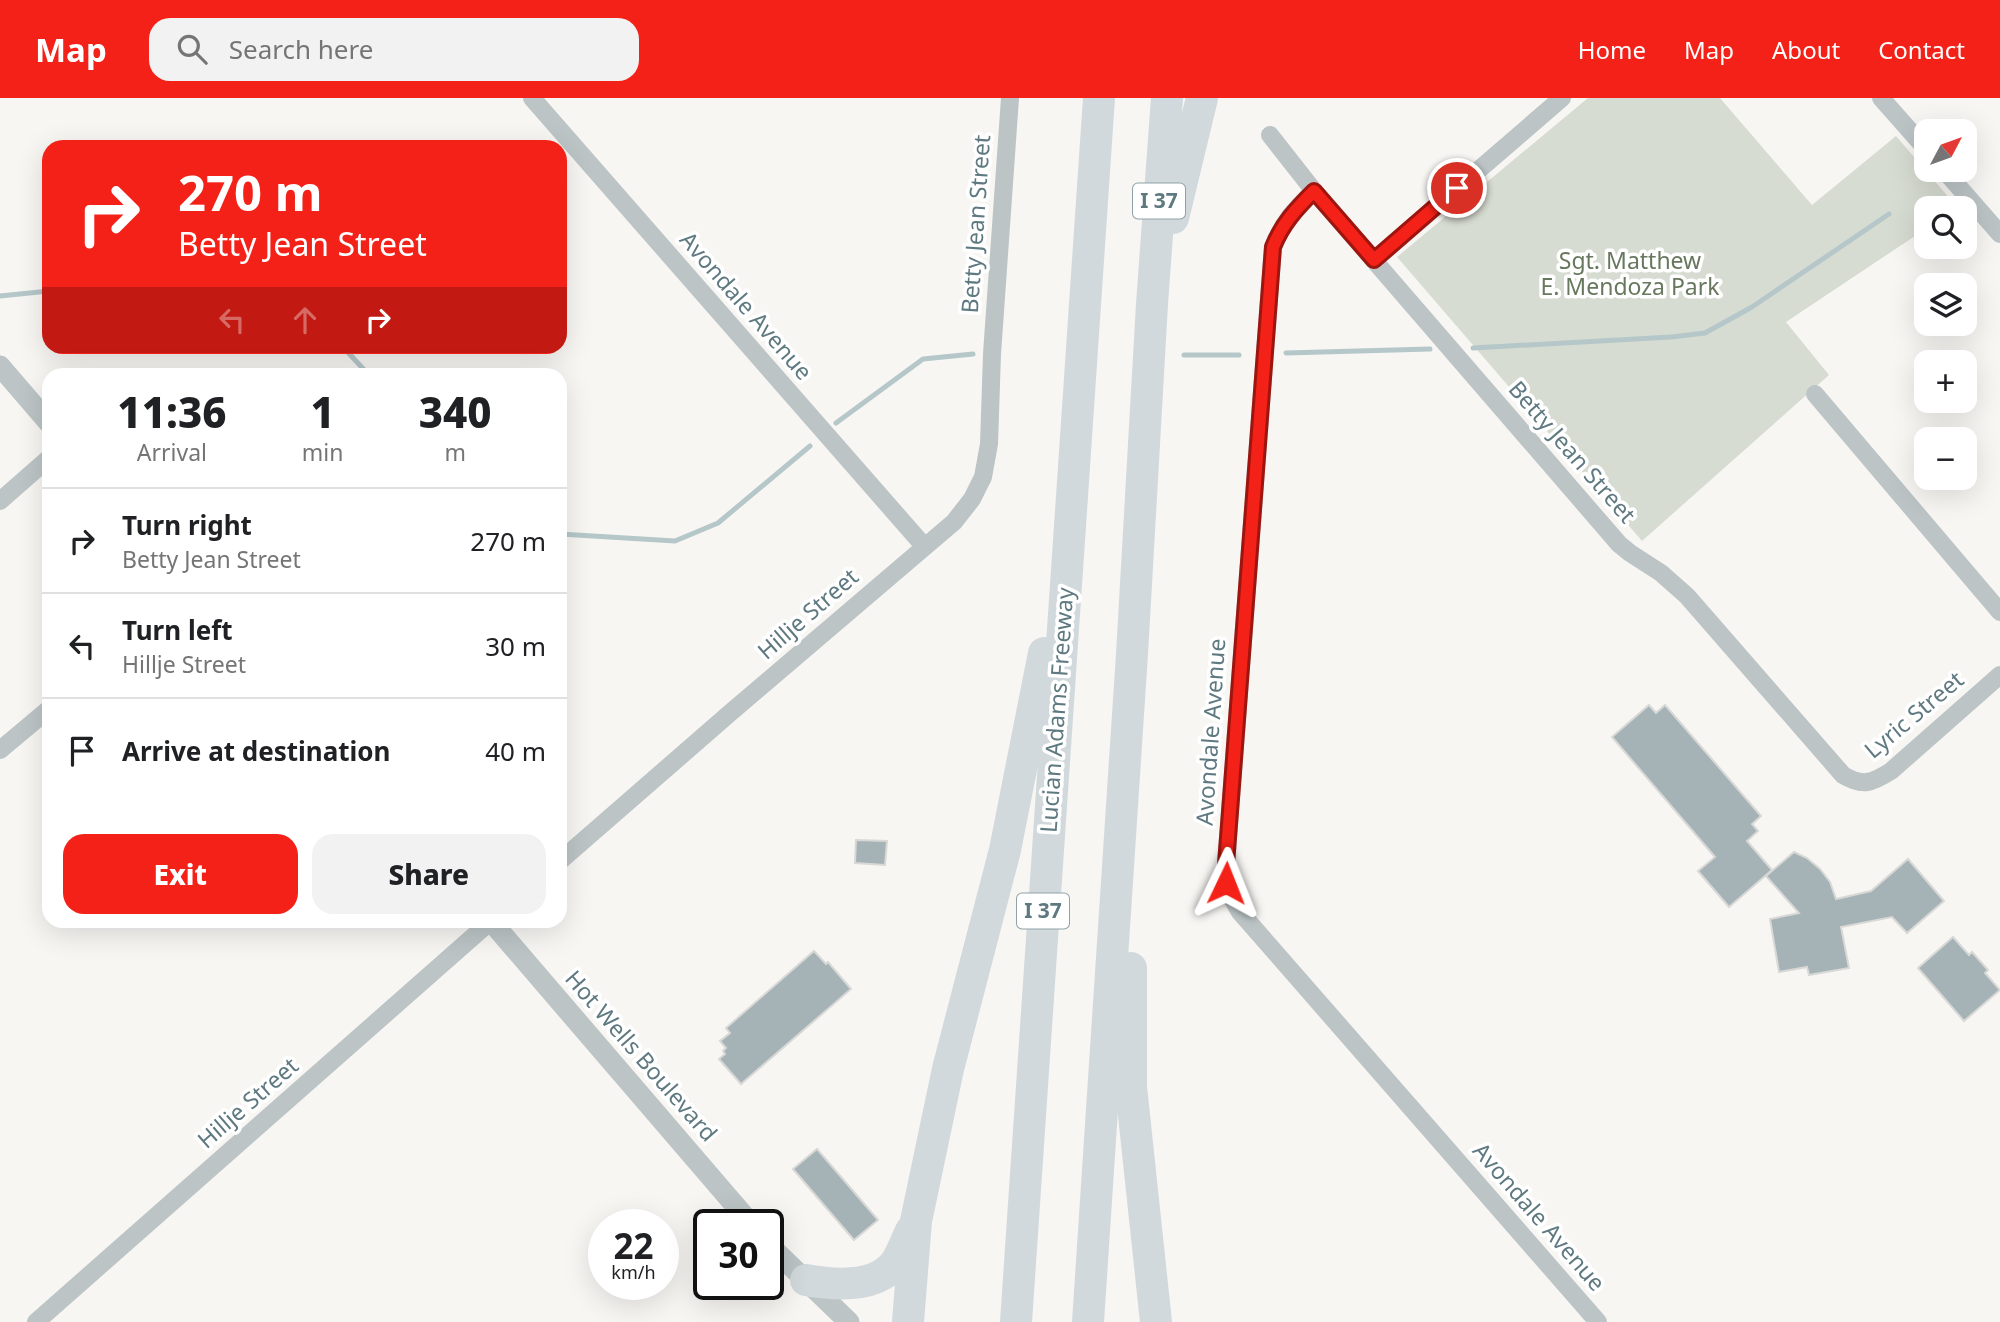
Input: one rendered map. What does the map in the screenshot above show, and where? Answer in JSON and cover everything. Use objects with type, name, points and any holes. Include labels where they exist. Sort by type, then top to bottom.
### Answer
[{"type":"highway","points":[[1091,208],[1092,98]]},
{"type":"highway","name":"Lucian Adams Freeway","points":[[1016,1322],[1099,98]]},
{"type":"highway","name":"I 37","points":[[1088,1322],[1167,98]]},
{"type":"highway","points":[[1152,304],[1202,98]]},
{"type":"highway","points":[[908,1322],[916,1221],[948,1069],[1005,850],[1071,500]]},
{"type":"highway","points":[[1132,653],[1130,1087],[1156,1322]]},
{"type":"highway","points":[[806,1280],[827,1284],[876,1278],[895,1264],[916,1221]]},
{"type":"street","name":"Avondale Avenue","points":[[532,98],[924,546]]},
{"type":"street","name":"Betty Jean Street","points":[[992,354],[1010,98]]},
{"type":"street","points":[[1374,260],[1562,98]]},
{"type":"street","points":[[1881,98],[1914,135]]},
{"type":"street","name":"Betty Jean Street","points":[[1270,135],[1314,191],[1619,544],[1661,573],[1687,596],[1843,775],[1856,782]]},
{"type":"street","points":[[1954,182],[2000,234]]},
{"type":"street","name":"Avondale Avenue","points":[[1314,191],[1294,210],[1280,229],[1273,247],[1226,883],[1240,912],[1598,1322]]},
{"type":"street","name":"Hillje Street","points":[[567,855],[954,522],[972,499],[984,477],[989,444],[992,354]]},
{"type":"street","points":[[0,366],[42,415]]},
{"type":"street","points":[[1815,394],[2000,612]]},
{"type":"street","points":[[0,501],[42,464]]},
{"type":"street","name":"Lyric Street","points":[[1856,782],[1872,781],[1891,771],[2000,675]]},
{"type":"street","points":[[0,750],[42,715]]},
{"type":"street","name":"Hillje Street","points":[[36,1322],[483,928]]},
{"type":"street","name":"Hot Wells Boulevard","points":[[497,928],[738,1209]]},
{"type":"street","points":[[784,1259],[849,1322]]},
{"type":"street","points":[[784,1265],[828,1322]]},
{"type":"green space","name":"Sgt. Matthew E. Mendoza Park","points":[[1588,98],[1720,98],[1812,205],[1896,136],[1914,157],[1914,182],[1936,182],[1948,196],[1914,196],[1914,237],[1786,322],[1829,375],[1642,541],[1397,257]]},
{"type":"building","points":[[1649,705],[1656,713],[1665,705],[1761,816],[1752,824],[1758,831],[1747,841],[1772,870],[1729,907],[1698,871],[1715,857],[1612,737]]},
{"type":"building","points":[[856,840],[887,841],[885,865],[855,863]]},
{"type":"building","points":[[1794,852],[1820,869],[1830,882],[1836,899],[1871,891],[1908,859],[1944,901],[1907,933],[1892,917],[1841,927],[1849,968],[1809,975],[1807,967],[1779,972],[1770,919],[1799,913],[1766,876]]},
{"type":"building","points":[[1953,937],[1969,955],[1972,952],[1988,970],[1985,973],[2000,990],[1964,1021],[1918,968]]},
{"type":"building","points":[[814,951],[826,964],[828,962],[851,989],[741,1084],[719,1059],[725,1054],[723,1051],[726,1048],[720,1041],[730,1033],[726,1028]]},
{"type":"building","points":[[817,1149],[878,1220],[854,1240],[793,1169]]},
{"type":"waterway","points":[[1473,348],[1705,333],[1752,307],[1889,214]]},
{"type":"waterway","points":[[0,296],[42,292]]},
{"type":"waterway","points":[[1286,353],[1430,349]]},
{"type":"waterway","points":[[349,354],[362,368]]},
{"type":"waterway","points":[[836,423],[923,359],[973,354]]},
{"type":"waterway","points":[[1184,355],[1239,355]]},
{"type":"waterway","points":[[567,534],[675,541],[718,523],[810,446]]},
{"type":"route","points":[[1226,883],[1273,247],[1280,229],[1294,210],[1314,191],[1374,260],[1457,188]]}]
